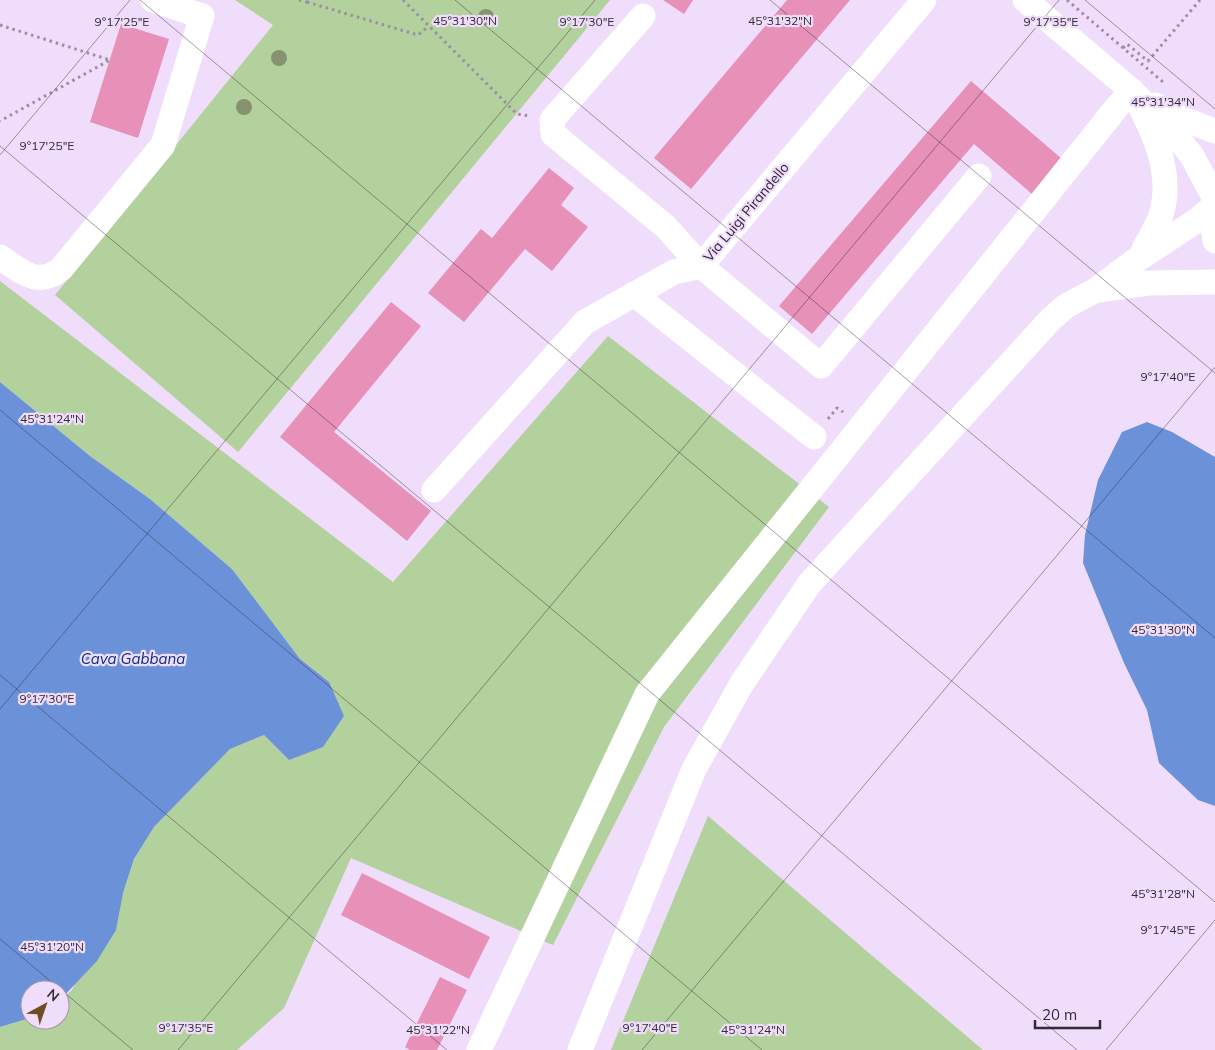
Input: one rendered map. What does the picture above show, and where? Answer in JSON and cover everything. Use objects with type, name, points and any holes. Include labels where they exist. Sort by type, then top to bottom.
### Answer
[{"type":"street","points":[[0,257],[28,276],[38,279],[52,276],[68,260],[163,146],[202,16],[153,0]]},
{"type":"street","name":"Via Luigi Pirandello","points":[[434,490],[585,322],[674,272],[701,266],[924,0]]},
{"type":"street","points":[[1025,0],[1132,91],[1186,149],[1215,199]]},
{"type":"street","points":[[643,16],[552,120],[553,134],[666,227],[701,266],[821,366],[979,176]]},
{"type":"street","points":[[1132,91],[1168,112],[1215,131]]},
{"type":"street","points":[[1132,91],[1159,146],[1165,178],[1162,211],[1140,258]]},
{"type":"street","points":[[479,1050],[647,694],[1117,106],[1132,91]]},
{"type":"street","points":[[580,1050],[694,769],[742,683],[810,583],[1029,342],[1066,306],[1096,290],[1196,221],[1215,205]]},
{"type":"street","points":[[1215,205],[1213,226],[1215,240]]},
{"type":"street","points":[[1096,290],[1148,283],[1215,282]]},
{"type":"street","points":[[634,294],[814,437]]},
{"type":"path","points":[[299,0],[308,1],[418,35],[429,26]]},
{"type":"path","points":[[403,0],[517,114],[552,120]]},
{"type":"path","points":[[1067,0],[1170,88]]},
{"type":"path","points":[[1124,48],[1127,44],[1148,61],[1200,0]]},
{"type":"path","points":[[0,25],[110,60],[0,120]]},
{"type":"green space","points":[[235,0],[610,0],[238,452],[55,295],[273,25]]},
{"type":"green space","points":[[0,281],[393,582],[608,336],[829,507],[664,727],[553,945],[351,858],[284,1008],[237,1050],[0,1050],[0,1027],[20,1021],[20,1030],[70,1030],[70,992],[123,893],[134,859],[154,827],[230,749],[264,735],[289,760],[329,682],[300,659],[232,569],[150,499],[90,456],[0,382]]},
{"type":"green space","points":[[708,816],[983,1050],[611,1050]]},
{"type":"water","name":"Cava Gabbana","points":[[0,382],[90,456],[150,499],[232,569],[300,659],[329,682],[344,716],[323,747],[289,760],[264,735],[230,749],[154,827],[134,859],[123,893],[116,930],[97,961],[70,989],[70,980],[20,980],[20,1021],[0,1027]]},
{"type":"water","points":[[1147,422],[1172,432],[1215,457],[1215,806],[1198,800],[1159,763],[1147,710],[1124,663],[1083,563],[1085,535],[1098,480],[1122,432]]},
{"type":"building","points":[[663,0],[693,0],[684,14]]},
{"type":"building","points":[[787,0],[850,0],[691,189],[654,158]]},
{"type":"building","points":[[121,24],[169,39],[138,138],[90,122]]},
{"type":"building","points":[[971,81],[1062,159],[1032,194],[974,144],[812,334],[779,306]]},
{"type":"building","points":[[549,168],[574,188],[561,205],[588,227],[552,271],[525,249],[464,322],[428,293],[481,229],[492,238]]},
{"type":"building","points":[[391,302],[421,326],[334,432],[431,511],[407,541],[280,437]]},
{"type":"building","points":[[362,873],[490,937],[469,979],[341,915]]},
{"type":"building","points":[[440,977],[467,990],[437,1050],[410,1050],[405,1047]]}]
